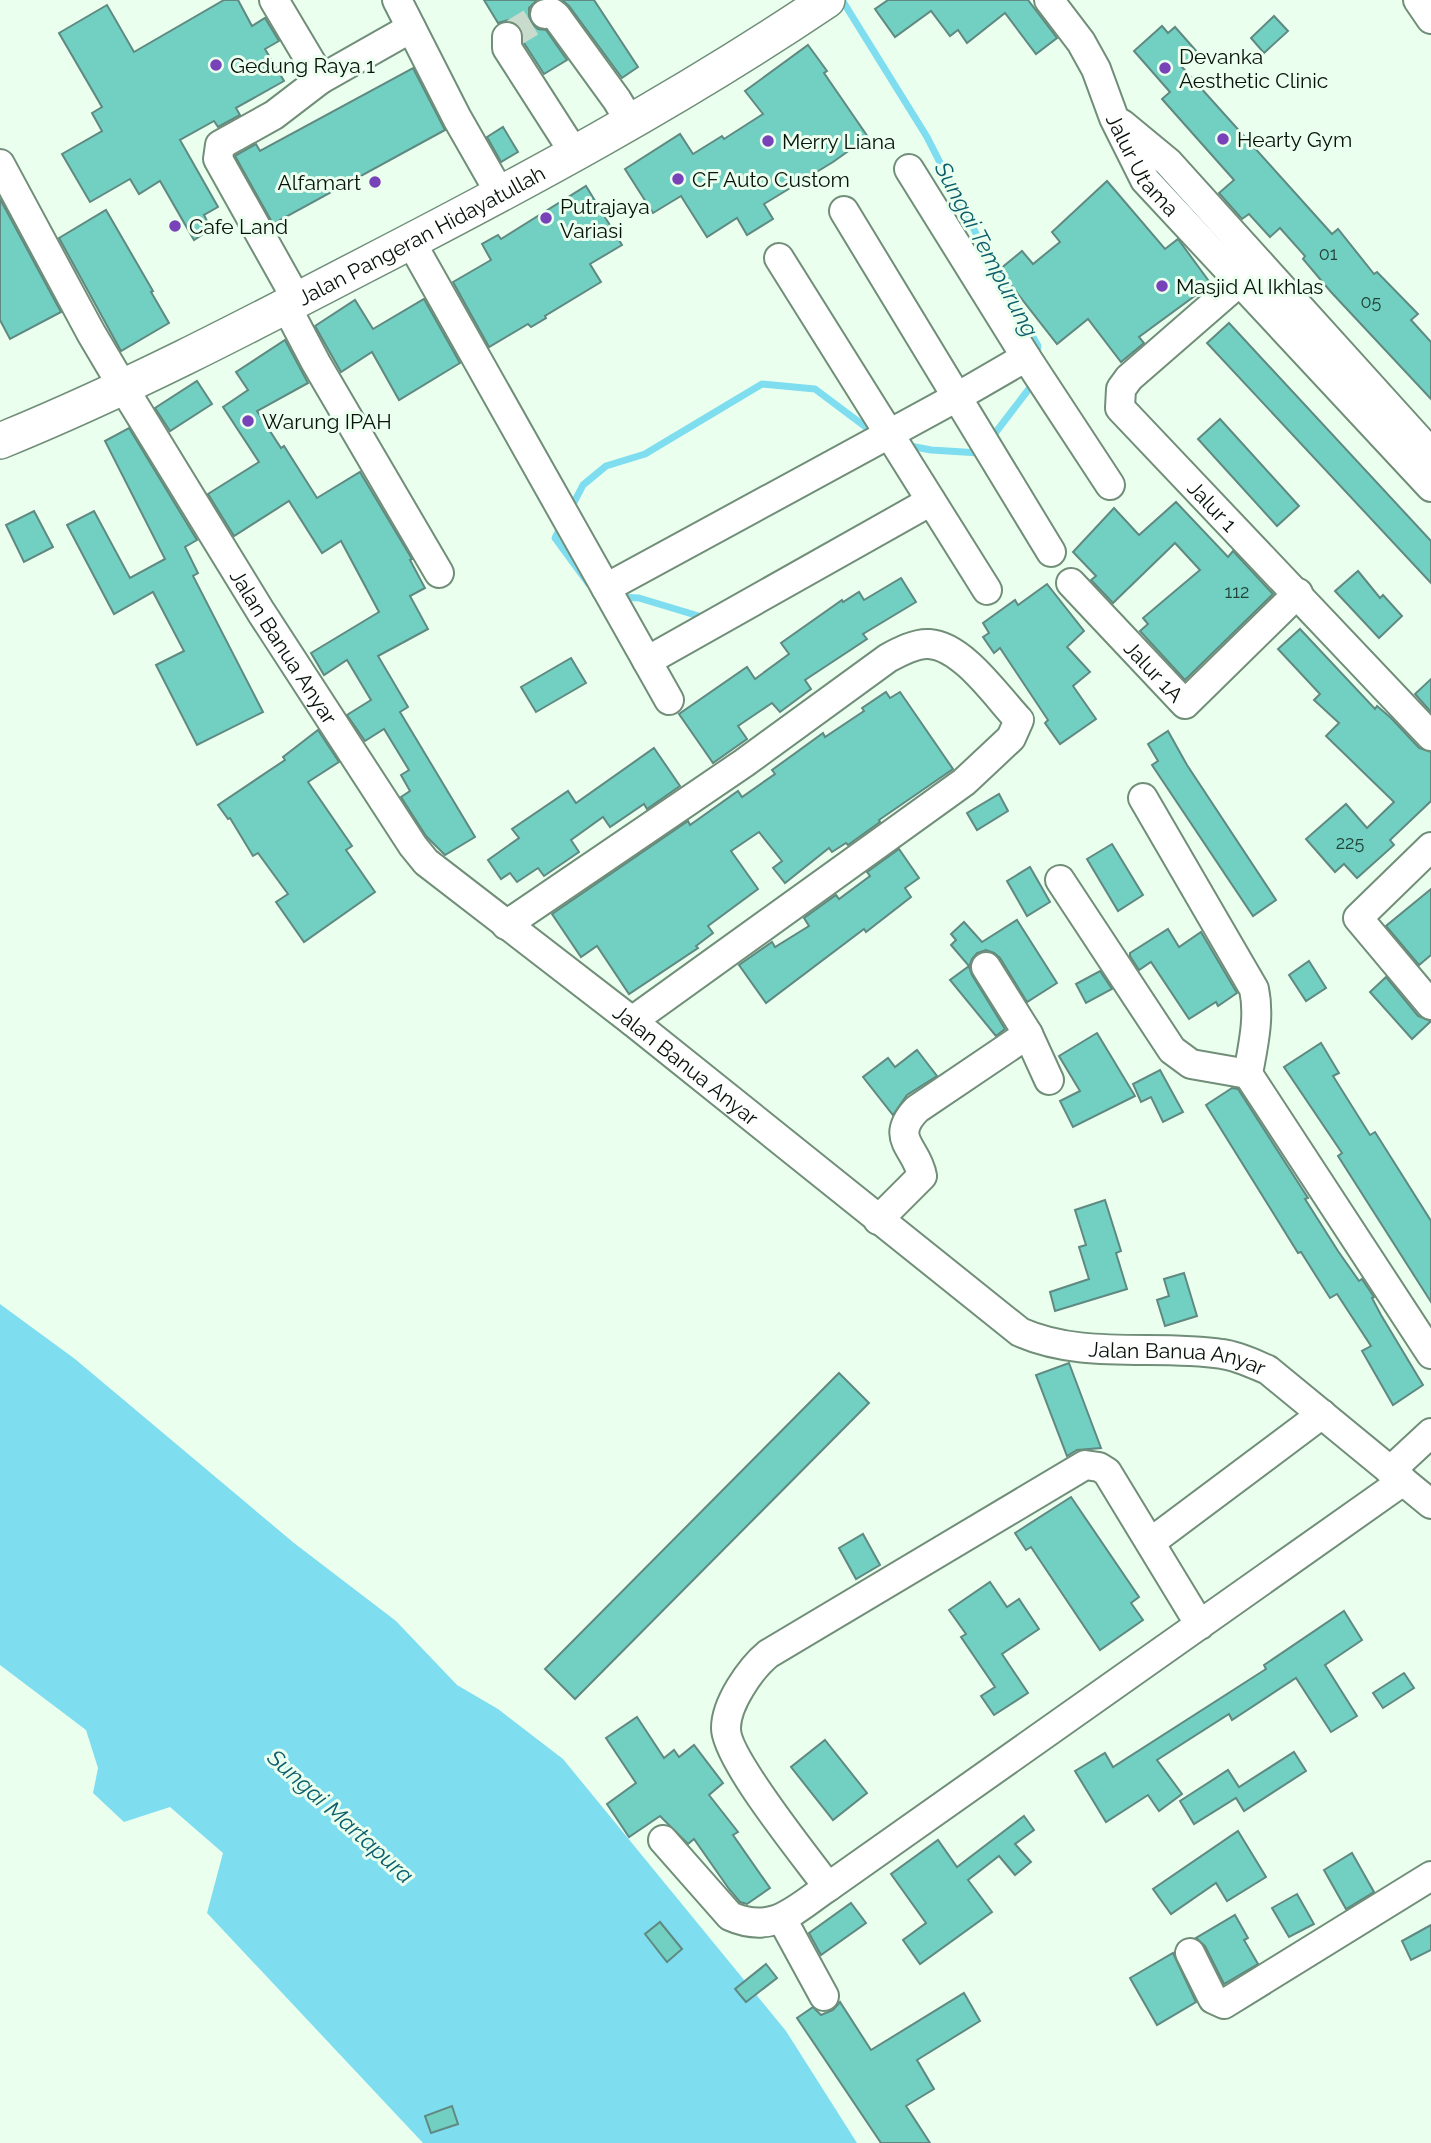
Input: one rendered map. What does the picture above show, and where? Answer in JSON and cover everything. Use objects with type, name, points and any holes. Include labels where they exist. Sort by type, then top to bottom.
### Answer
[{"type":"main road","name":"Jalan Pangeran Hidayatullah","points":[[0,441],[124,387],[501,195],[687,90],[816,7]]},
{"type":"street","points":[[274,0],[321,79]]},
{"type":"street","points":[[397,0],[457,118],[501,195]]},
{"type":"street","name":"Jalur Utama","points":[[1049,0],[1082,42],[1096,69],[1114,118],[1145,180],[1251,273],[1426,465]]},
{"type":"street","points":[[1418,0],[1431,19]]},
{"type":"street","points":[[545,14],[552,13],[555,16],[617,100],[629,122]]},
{"type":"street","points":[[411,28],[321,79],[274,116],[220,145],[218,159],[292,303],[316,363],[439,573]]},
{"type":"street","points":[[506,37],[507,48],[575,154]]},
{"type":"street","name":"Jalan Banua Anyar","points":[[0,164],[91,332],[124,387],[261,611],[426,862],[632,1021],[1020,1332],[1042,1342],[1072,1346],[1224,1354],[1268,1370],[1414,1487]]},
{"type":"street","points":[[909,169],[1110,485]]},
{"type":"street","points":[[844,211],[1051,552]]},
{"type":"street","points":[[411,242],[669,700]]},
{"type":"street","points":[[779,258],[987,590]]},
{"type":"street","name":"Jalur 1","points":[[1251,273],[1129,379],[1121,389],[1120,408],[1431,736]]},
{"type":"street","points":[[606,588],[957,397],[1026,356]]},
{"type":"street","points":[[647,661],[931,501]]},
{"type":"street","name":"Jalur 1A","points":[[1071,583],[1185,704],[1298,593]]},
{"type":"street","points":[[506,925],[744,763],[888,658],[900,651],[928,644],[944,647],[962,658],[1019,720],[1011,737],[964,782],[632,1021]]},
{"type":"street","points":[[1143,798],[1254,989],[1256,1020],[1248,1074],[1431,1354]]},
{"type":"street","points":[[1431,847],[1358,918],[1431,1005]]},
{"type":"street","points":[[1060,880],[1172,1050],[1191,1064],[1248,1074]]},
{"type":"street","points":[[986,967],[1028,1034],[1049,1080]]},
{"type":"street","points":[[878,1220],[922,1176],[903,1135],[909,1118],[917,1109],[1028,1034]]},
{"type":"street","points":[[1151,1542],[1322,1414]]},
{"type":"street","points":[[663,1840],[730,1916],[755,1924],[782,1919],[1200,1625],[1414,1487],[1431,1433]]},
{"type":"street","points":[[828,1887],[741,1768],[726,1737],[725,1726],[730,1709],[745,1680],[760,1661],[776,1648],[1085,1465],[1099,1467],[1107,1472],[1200,1625]]},
{"type":"street","points":[[1190,1953],[1213,1999],[1224,2004],[1431,1876]]},
{"type":"street","points":[[782,1919],[824,1996]]},
{"type":"water","name":"Sungai Martapura","points":[[0,1304],[75,1359],[294,1543],[396,1621],[457,1685],[498,1709],[563,1759],[786,2031],[857,2143],[423,2143],[207,1913],[223,1853],[170,1807],[124,1822],[93,1793],[98,1768],[86,1730],[0,1665]]},
{"type":"building","points":[[224,0],[238,0],[252,26],[265,18],[279,41],[265,49],[284,81],[236,108],[240,115],[218,127],[214,121],[180,140],[218,207],[204,215],[211,229],[194,240],[160,181],[139,194],[130,179],[90,202],[62,154],[102,131],[92,113],[102,107],[59,33],[107,5],[134,52]]},
{"type":"building","points":[[484,0],[537,0],[529,8],[532,24],[538,29],[546,30],[567,60],[544,74],[524,43],[521,28],[508,20],[498,23]]},
{"type":"building","points":[[562,0],[594,0],[638,67],[622,78]]},
{"type":"building","points":[[888,0],[1028,0],[1057,38],[1036,54],[1005,13],[967,43],[958,30],[950,36],[931,11],[895,37],[875,9]]},
{"type":"building","points":[[1274,16],[1288,31],[1264,53],[1251,38]]},
{"type":"building","points":[[1162,26],[1168,33],[1175,27],[1198,53],[1182,67],[1332,234],[1338,229],[1374,274],[1377,272],[1418,314],[1411,320],[1431,342],[1431,399],[1331,292],[1303,259],[1305,256],[1280,228],[1270,237],[1249,214],[1242,219],[1219,193],[1234,180],[1162,99],[1170,92],[1134,51]]},
{"type":"building","points":[[808,45],[868,137],[764,204],[773,219],[747,235],[737,218],[707,237],[681,196],[653,213],[625,169],[680,134],[693,154],[722,136],[724,139],[763,114],[745,91]]},
{"type":"building","points":[[413,68],[445,130],[273,224],[235,156],[256,144],[260,151]]},
{"type":"building","points":[[503,127],[518,152],[501,162],[487,137]]},
{"type":"building","points":[[1107,181],[1165,249],[1178,239],[1211,284],[1139,337],[1144,343],[1121,362],[1088,319],[1057,344],[999,270],[1022,251],[1033,264],[1060,242],[1052,232]]},
{"type":"building","points":[[586,186],[622,245],[590,264],[601,282],[531,327],[528,324],[489,347],[453,282],[491,260],[482,244],[498,235],[501,239]]},
{"type":"building","points":[[0,199],[61,312],[10,339],[0,320]]},
{"type":"building","points":[[106,210],[169,323],[121,351],[59,238]]},
{"type":"building","points":[[424,299],[460,363],[399,400],[372,352],[341,372],[315,326],[355,300],[373,329]]},
{"type":"building","points":[[1229,323],[1431,541],[1431,583],[1207,343]]},
{"type":"building","points":[[285,340],[308,383],[257,411],[281,448],[284,446],[317,498],[360,472],[412,559],[410,560],[425,588],[410,596],[428,629],[378,656],[408,707],[400,712],[475,837],[445,855],[426,836],[401,797],[410,791],[401,775],[409,770],[384,729],[365,741],[347,715],[371,700],[347,660],[324,675],[311,653],[379,612],[341,541],[322,553],[289,501],[234,536],[208,494],[259,462],[223,407],[248,390],[236,372]]},
{"type":"building","points":[[197,381],[212,404],[170,431],[155,408]]},
{"type":"building","points":[[1220,419],[1299,506],[1277,526],[1198,439]]},
{"type":"building","points":[[129,428],[197,540],[185,547],[198,573],[193,576],[263,712],[197,745],[156,665],[184,651],[153,592],[114,614],[67,525],[94,511],[130,578],[165,559],[105,441]]},
{"type":"building","points":[[1176,502],[1228,557],[1233,551],[1273,594],[1185,680],[1140,631],[1148,624],[1143,618],[1200,570],[1175,543],[1113,603],[1091,580],[1096,576],[1073,552],[1114,508],[1139,535]]},
{"type":"building","points":[[34,511],[53,547],[24,562],[6,525]]},
{"type":"building","points":[[1358,571],[1380,598],[1383,595],[1402,616],[1379,638],[1335,591]]},
{"type":"building","points":[[901,578],[916,602],[863,634],[867,639],[805,680],[811,689],[780,712],[772,703],[738,726],[747,739],[713,763],[679,714],[747,667],[755,679],[789,654],[781,643],[842,600],[843,602],[859,592],[864,600]]},
{"type":"building","points":[[1047,584],[1084,631],[1067,647],[1090,672],[1073,686],[1096,719],[1060,744],[1045,723],[1048,720],[1000,648],[994,653],[983,637],[989,633],[983,623],[1015,600],[1018,605]]},
{"type":"building","points":[[1300,629],[1375,709],[1377,706],[1391,718],[1419,748],[1431,752],[1431,801],[1390,840],[1394,845],[1357,878],[1344,864],[1335,872],[1306,839],[1346,804],[1367,828],[1394,802],[1326,736],[1339,723],[1314,700],[1320,694],[1278,649]]},
{"type":"building","points":[[571,658],[586,683],[536,712],[521,687]]},
{"type":"building","points":[[1431,679],[1431,712],[1415,694]]},
{"type":"building","points":[[886,692],[890,698],[900,692],[953,769],[848,845],[846,843],[832,852],[829,848],[785,883],[773,868],[782,861],[759,832],[731,851],[758,889],[708,926],[713,933],[696,946],[698,948],[629,994],[597,946],[581,957],[552,914],[688,821],[690,825],[738,791],[742,797],[775,774],[772,770],[823,733],[825,737],[864,711],[862,708]]},
{"type":"building","points":[[318,730],[339,762],[308,782],[352,846],[346,850],[375,892],[304,942],[276,902],[288,894],[258,853],[253,856],[230,818],[228,819],[218,805],[285,760],[283,757]]},
{"type":"building","points":[[1168,731],[1187,765],[1276,900],[1253,916],[1152,765],[1158,761],[1148,744]]},
{"type":"building","points":[[654,748],[680,786],[647,809],[644,804],[610,827],[603,817],[571,840],[579,852],[544,876],[538,868],[517,882],[510,873],[501,879],[488,860],[519,838],[512,829],[568,791],[576,803]]},
{"type":"building","points":[[999,794],[1008,811],[977,830],[967,813]]},
{"type":"building","points":[[1112,844],[1143,895],[1118,911],[1087,859]]},
{"type":"building","points":[[899,849],[919,878],[905,888],[911,897],[766,1003],[739,965],[772,942],[775,947],[809,926],[804,918],[836,895],[839,899],[870,876],[867,872]]},
{"type":"building","points":[[1030,867],[1050,902],[1027,916],[1007,881]]},
{"type":"building","points":[[1431,889],[1431,955],[1419,965],[1386,926]]},
{"type":"building","points":[[1017,920],[1057,983],[1027,1002],[1000,958],[986,950],[977,953],[969,967],[1005,1029],[996,1036],[950,980],[969,966],[951,945],[956,940],[951,934],[964,922],[982,942]]},
{"type":"building","points":[[1168,929],[1179,947],[1201,932],[1237,993],[1218,1006],[1216,1002],[1189,1019],[1151,962],[1139,970],[1130,956],[1130,953]]},
{"type":"building","points":[[1309,961],[1326,988],[1306,1001],[1289,975]]},
{"type":"building","points":[[1100,971],[1112,989],[1086,1003],[1076,984]]},
{"type":"building","points":[[1386,977],[1418,1016],[1431,1021],[1412,1039],[1370,992]]},
{"type":"building","points":[[1097,1033],[1135,1096],[1073,1127],[1060,1101],[1080,1091],[1059,1056]]},
{"type":"building","points":[[1321,1043],[1339,1073],[1333,1076],[1370,1135],[1375,1132],[1431,1221],[1431,1302],[1338,1156],[1342,1153],[1284,1067]]},
{"type":"building","points":[[917,1050],[937,1076],[907,1095],[893,1115],[863,1077],[888,1058],[895,1067]]},
{"type":"building","points":[[1160,1070],[1183,1112],[1163,1122],[1151,1097],[1141,1102],[1133,1084]]},
{"type":"building","points":[[1232,1088],[1238,1089],[1308,1198],[1305,1199],[1338,1251],[1374,1297],[1372,1298],[1381,1315],[1423,1385],[1393,1405],[1362,1351],[1371,1346],[1337,1294],[1330,1298],[1301,1252],[1298,1253],[1206,1105]]},
{"type":"building","points":[[1105,1200],[1121,1251],[1116,1253],[1127,1289],[1055,1311],[1050,1292],[1089,1279],[1079,1247],[1086,1245],[1075,1210]]},
{"type":"building","points":[[1184,1273],[1197,1316],[1165,1326],[1157,1300],[1169,1296],[1164,1279]]},
{"type":"building","points":[[1069,1363],[1101,1448],[1077,1450],[1067,1456],[1036,1375]]},
{"type":"building","points":[[839,1373],[869,1403],[575,1699],[545,1669]]},
{"type":"building","points":[[1071,1497],[1139,1597],[1131,1603],[1143,1620],[1100,1650],[1031,1547],[1026,1550],[1015,1533]]},
{"type":"building","points":[[863,1534],[880,1565],[856,1579],[839,1548]]},
{"type":"building","points":[[990,1582],[1007,1607],[1019,1599],[1039,1629],[1002,1654],[1028,1693],[994,1715],[981,1696],[995,1687],[961,1637],[966,1634],[949,1610]]},
{"type":"building","points":[[1344,1611],[1362,1640],[1325,1665],[1357,1716],[1331,1732],[1296,1678],[1232,1720],[1229,1714],[1157,1760],[1182,1794],[1159,1811],[1148,1795],[1106,1822],[1075,1771],[1105,1753],[1113,1767],[1266,1669],[1264,1665]]},
{"type":"building","points":[[1404,1673],[1414,1688],[1383,1708],[1373,1693]]},
{"type":"building","points":[[637,1717],[664,1758],[674,1750],[679,1757],[694,1745],[723,1783],[709,1795],[738,1832],[733,1835],[770,1888],[747,1904],[740,1902],[729,1889],[694,1839],[688,1844],[660,1816],[629,1837],[607,1804],[636,1783],[606,1738]]},
{"type":"building","points":[[825,1740],[867,1793],[833,1820],[791,1767]]},
{"type":"building","points":[[1294,1752],[1306,1771],[1244,1811],[1236,1798],[1194,1824],[1180,1801],[1228,1770],[1239,1787]]},
{"type":"building","points":[[1024,1816],[1034,1830],[1015,1844],[1031,1862],[1015,1875],[999,1856],[968,1880],[992,1912],[920,1964],[903,1940],[926,1923],[891,1874],[938,1840],[957,1867]]},
{"type":"building","points":[[1238,1831],[1266,1877],[1227,1901],[1216,1883],[1171,1914],[1153,1889]]},
{"type":"building","points":[[1352,1853],[1374,1892],[1346,1909],[1324,1870]]},
{"type":"building","points":[[1297,1894],[1314,1924],[1289,1937],[1272,1908]]},
{"type":"building","points":[[851,1903],[866,1923],[821,1955],[809,1933]]},
{"type":"building","points":[[1235,1915],[1248,1938],[1244,1940],[1258,1964],[1224,1984],[1205,1946],[1196,1938]]},
{"type":"building","points":[[660,1922],[682,1949],[667,1962],[645,1934]]},
{"type":"building","points":[[1431,1925],[1431,1950],[1411,1960],[1402,1941]]},
{"type":"building","points":[[1173,1953],[1196,2002],[1157,2025],[1130,1978]]},
{"type":"building","points":[[766,1964],[777,1978],[746,2002],[735,1989]]},
{"type":"building","points":[[964,1993],[980,2021],[917,2060],[934,2089],[906,2106],[930,2143],[881,2143],[797,2018],[813,2007],[821,2015],[833,2010],[840,2002],[871,2050]]},
{"type":"building","points":[[452,2106],[458,2124],[431,2133],[425,2116]]},
{"type":"waterway","name":"Sungai Tempurung","points":[[842,0],[927,137],[990,261],[1038,346],[1037,358]]},
{"type":"waterway","name":"Sungai Tempurung","points":[[989,441],[1035,381]]},
{"type":"waterway","name":"Sungai Tempurung","points":[[570,510],[583,485],[606,466],[645,454],[762,384],[815,389],[875,434]]},
{"type":"waterway","name":"Sungai Tempurung","points":[[905,445],[931,450],[980,453],[982,450]]},
{"type":"waterway","name":"Sungai Tempurung","points":[[561,526],[555,538],[588,583]]},
{"type":"waterway","name":"Sungai Tempurung","points":[[618,597],[639,598],[702,617]]},
{"type":"tunnel","points":[[507,37],[545,14]]},
{"type":"place","name":"Gedung Raya 1","points":[[216,65]]},
{"type":"place","name":"Devanka Aesthetic Clinic","points":[[1165,68]]},
{"type":"place","name":"Hearty Gym","points":[[1223,139]]},
{"type":"place","name":"Merry Liana","points":[[768,141]]},
{"type":"place","name":"CF Auto Custom","points":[[678,179]]},
{"type":"place","name":"Alfamart","points":[[375,182]]},
{"type":"place","name":"Putrajaya Variasi","points":[[546,218]]},
{"type":"place","name":"Cafe Land","points":[[175,226]]},
{"type":"place","name":"Masjid Al Ikhlas","points":[[1162,286]]},
{"type":"place","name":"Warung IPAH","points":[[248,421]]}]
